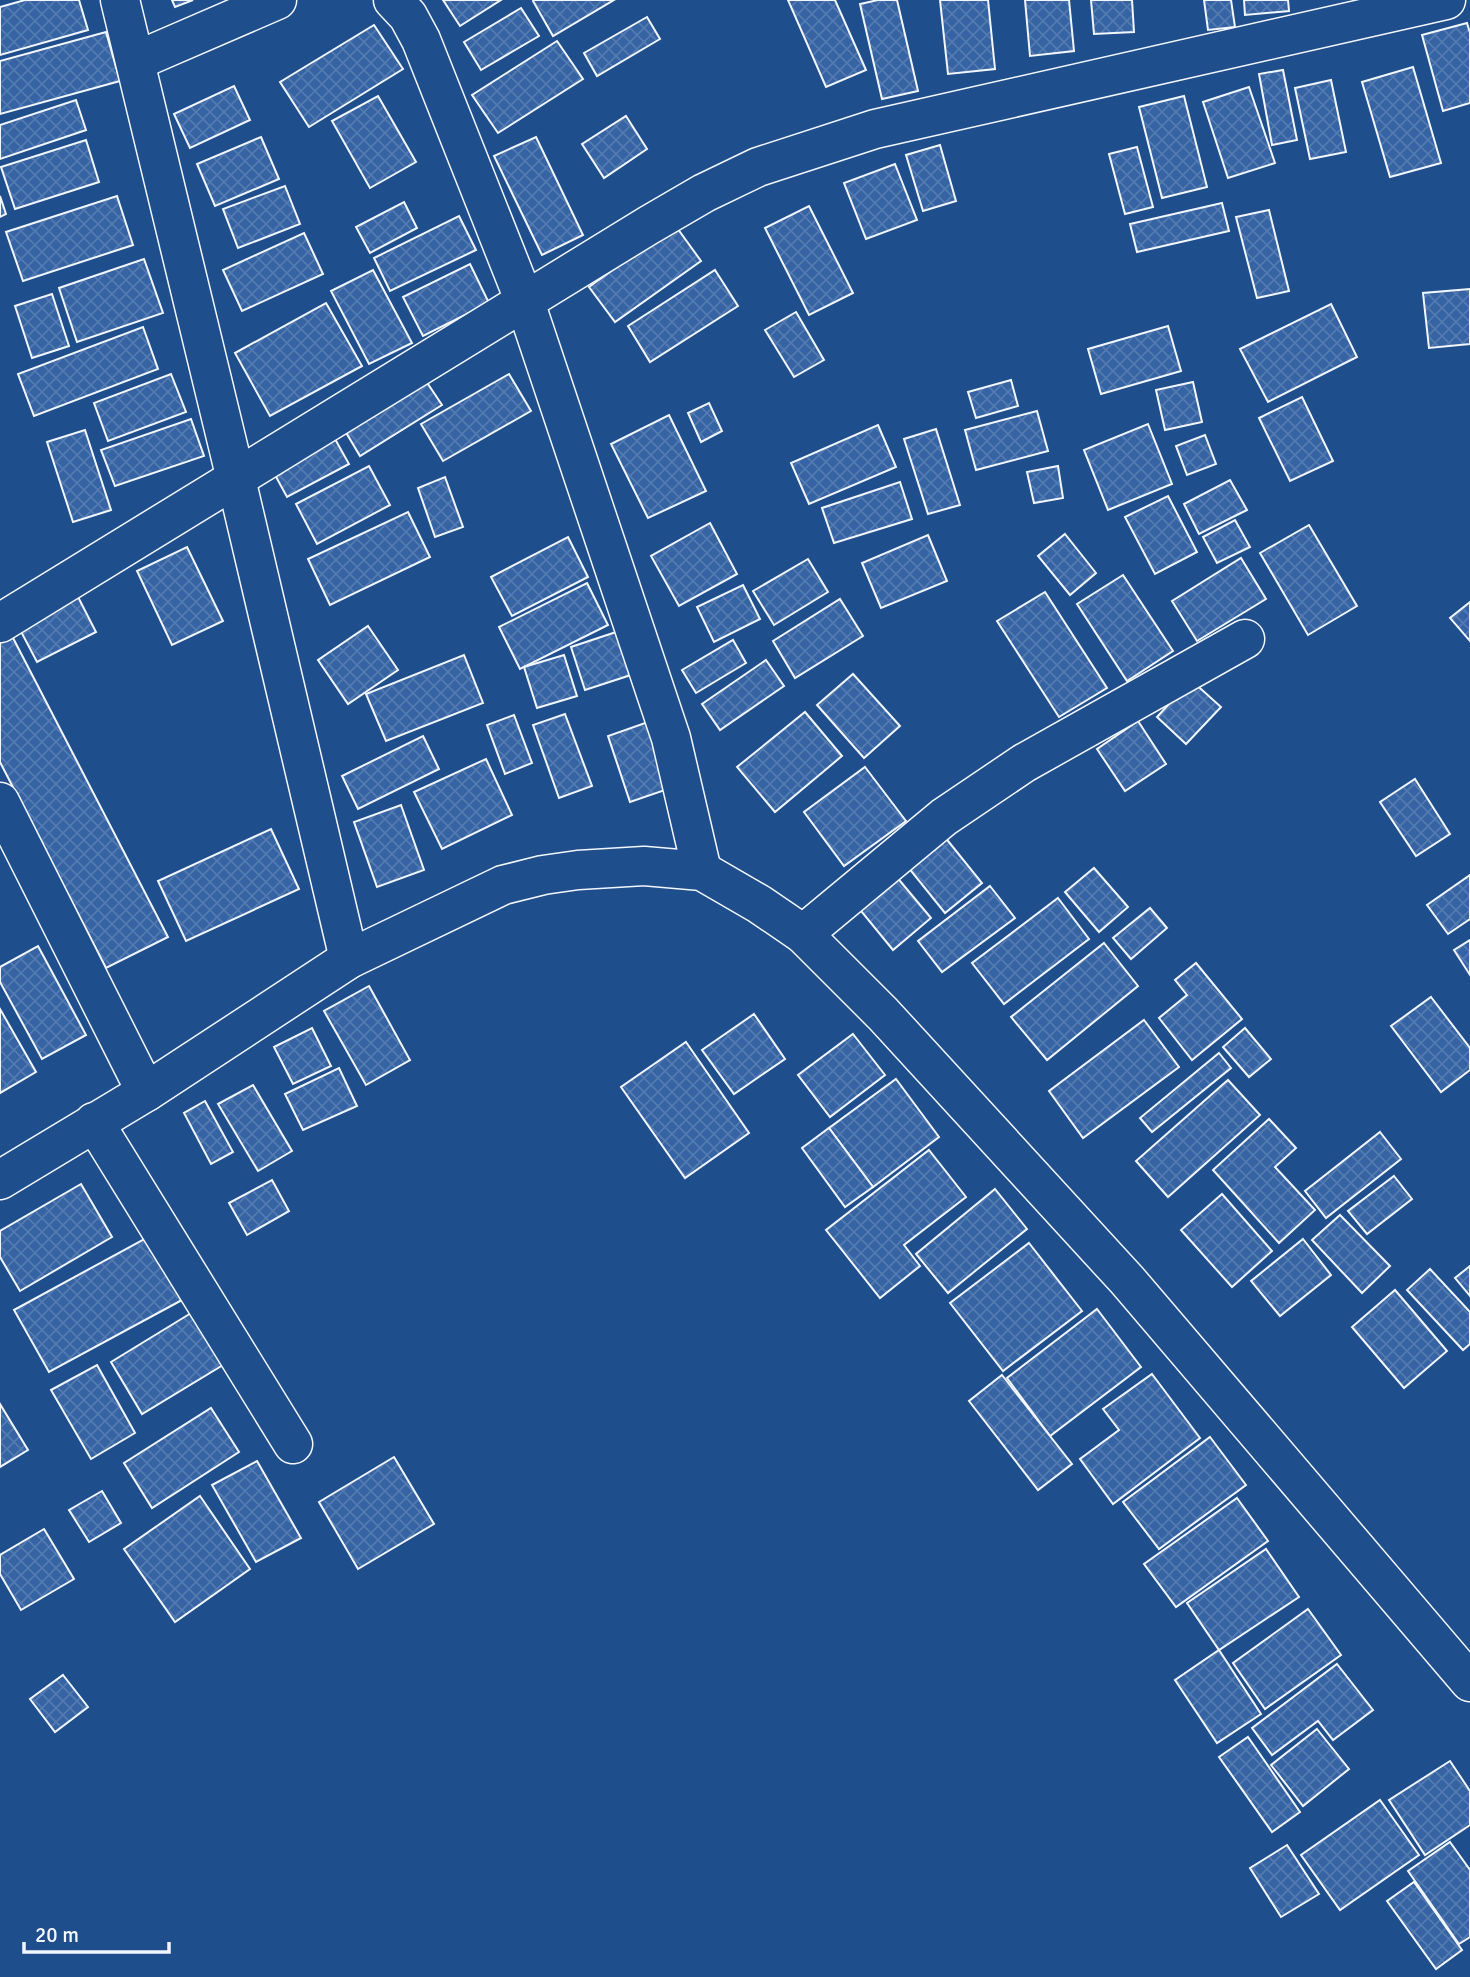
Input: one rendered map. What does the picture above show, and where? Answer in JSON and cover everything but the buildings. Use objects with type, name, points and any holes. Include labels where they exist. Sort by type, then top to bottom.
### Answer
[{"type":"street","points":[[120,0],[349,960]]},
{"type":"street","points":[[136,61],[277,0]]},
{"type":"street","points":[[393,0],[408,16],[421,40],[525,302],[671,738],[702,872]]},
{"type":"street","points":[[0,623],[649,225],[704,193],[758,167],[875,129],[1446,0]]},
{"type":"street","points":[[803,934],[944,817],[1024,763],[1245,639]]},
{"type":"street","points":[[0,802],[146,1091]]},
{"type":"street","points":[[0,1180],[146,1091],[349,960],[503,885],[578,870],[644,866],[702,872],[759,904],[803,934],[883,1014],[1127,1280],[1470,1682]]},
{"type":"street","points":[[94,1122],[293,1444]]}]
